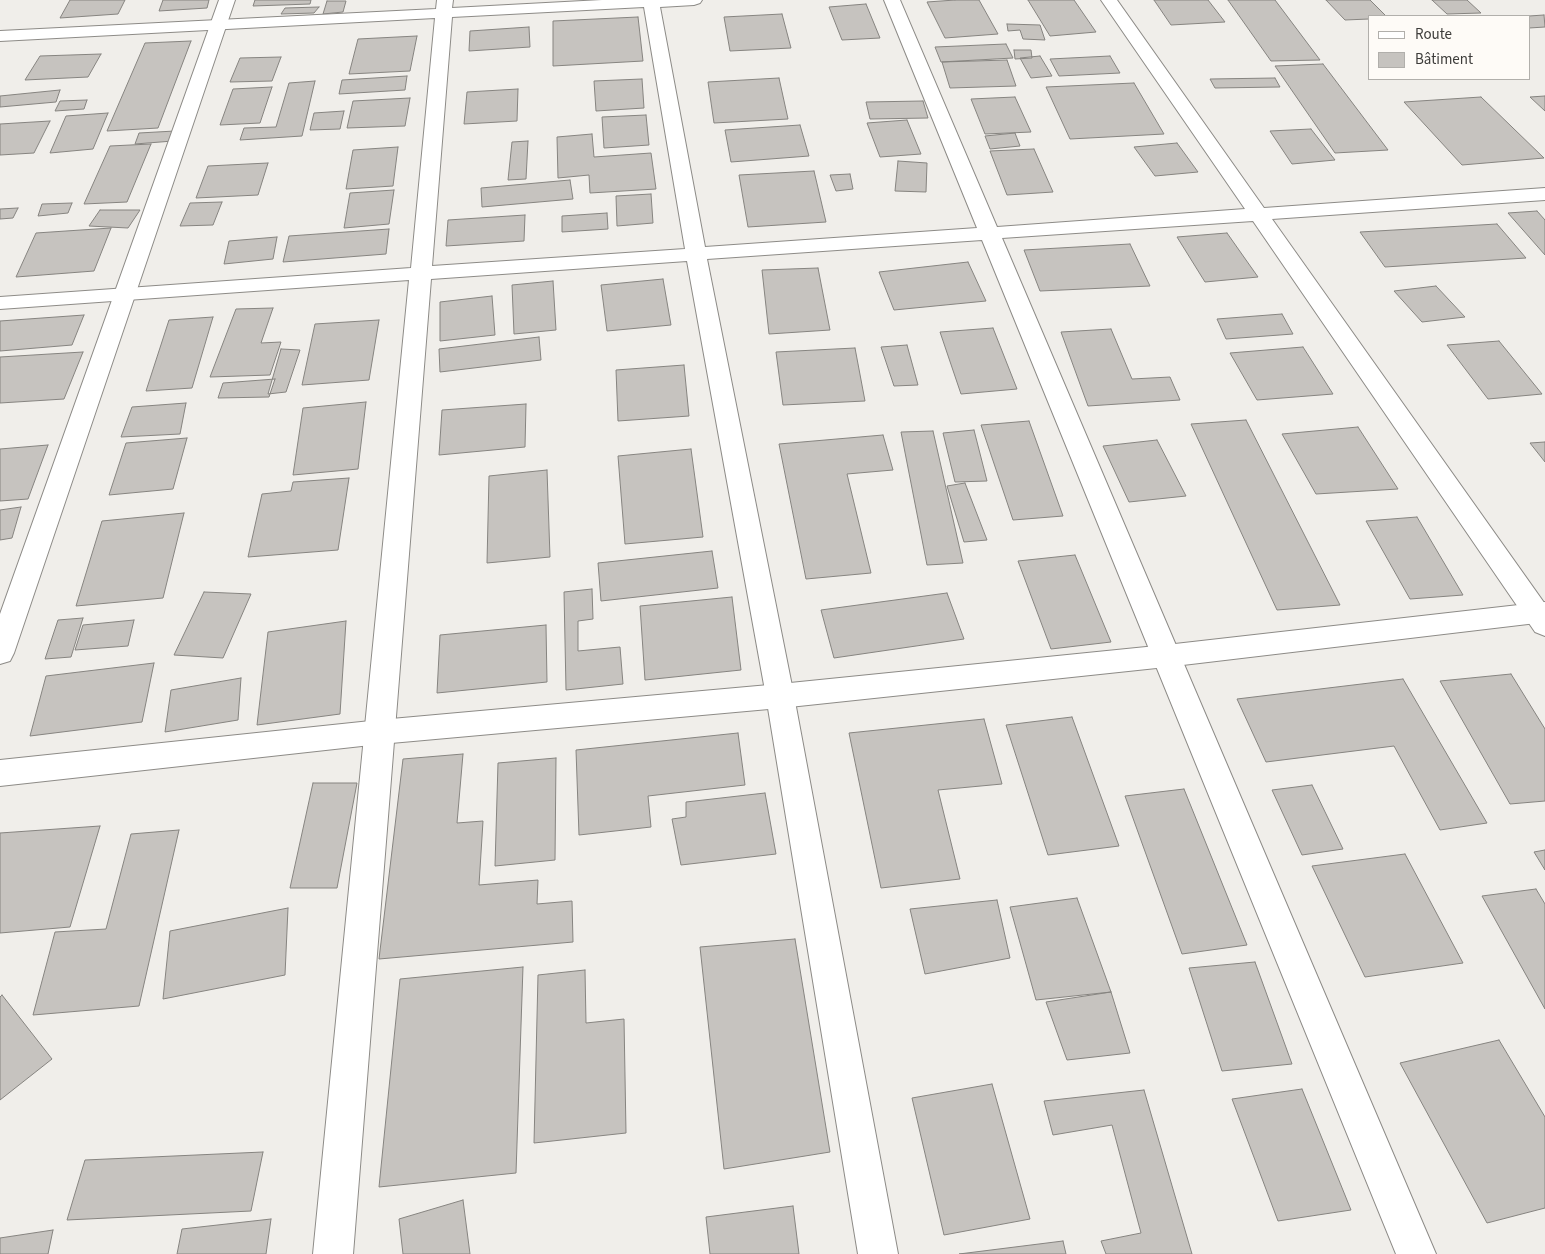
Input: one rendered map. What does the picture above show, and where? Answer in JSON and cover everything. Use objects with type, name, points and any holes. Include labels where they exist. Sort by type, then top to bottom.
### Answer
[{"type":"street","points":[[0,653],[227,0]]},
{"type":"street","points":[[0,36],[218,25],[444,7],[694,0]]},
{"type":"street","points":[[892,0],[1416,1254]]},
{"type":"street","points":[[0,773],[380,732],[780,696],[1542,616],[1109,0]]},
{"type":"street","points":[[651,1],[696,254],[780,696],[878,1254]]},
{"type":"street","points":[[333,1254],[444,7]]},
{"type":"street","points":[[0,303],[1545,194]]},
{"type":"building","points":[[70,0],[125,0],[118,14],[60,18]]},
{"type":"building","points":[[163,0],[209,0],[207,8],[159,11]]},
{"type":"building","points":[[255,0],[311,0],[310,4],[253,6]]},
{"type":"building","points":[[979,0],[998,34],[945,38],[927,2]]},
{"type":"building","points":[[1028,0],[1074,0],[1096,32],[1050,36]]},
{"type":"building","points":[[1154,0],[1208,0],[1225,22],[1171,25]]},
{"type":"building","points":[[1228,0],[1275,0],[1320,60],[1271,61]]},
{"type":"building","points":[[1326,0],[1370,0],[1385,15],[1368,15],[1368,19],[1345,20]]},
{"type":"building","points":[[1432,0],[1467,0],[1481,13],[1447,14]]},
{"type":"building","points":[[327,1],[346,1],[343,12],[323,14]]},
{"type":"building","points":[[866,4],[880,38],[842,40],[829,7]]},
{"type":"building","points":[[319,7],[314,13],[281,14],[285,8]]},
{"type":"building","points":[[782,14],[791,48],[730,51],[724,17]]},
{"type":"building","points":[[1544,15],[1545,27],[1530,28],[1530,16]]},
{"type":"building","points":[[638,17],[643,61],[553,66],[553,21]]},
{"type":"building","points":[[1007,24],[1040,25],[1045,40],[1023,39],[1020,30],[1008,31]]},
{"type":"building","points":[[529,27],[530,47],[469,51],[470,31]]},
{"type":"building","points":[[417,36],[410,71],[349,74],[358,39]]},
{"type":"building","points":[[191,41],[158,128],[107,131],[145,43]]},
{"type":"building","points":[[1006,44],[1013,58],[941,62],[935,47]]},
{"type":"building","points":[[1014,50],[1031,50],[1032,58],[1015,59]]},
{"type":"building","points":[[101,54],[88,77],[25,80],[40,56]]},
{"type":"building","points":[[1040,56],[1052,76],[1031,78],[1020,58]]},
{"type":"building","points":[[1110,56],[1120,73],[1059,76],[1050,59]]},
{"type":"building","points":[[281,57],[272,81],[230,82],[240,58]]},
{"type":"building","points":[[1007,60],[1016,86],[950,88],[942,62]]},
{"type":"building","points":[[1323,64],[1388,150],[1335,153],[1275,66]]},
{"type":"building","points":[[407,76],[405,90],[339,94],[342,80]]},
{"type":"building","points":[[779,78],[788,119],[714,123],[708,82]]},
{"type":"building","points":[[1275,78],[1280,87],[1215,88],[1210,79]]},
{"type":"building","points":[[642,79],[644,108],[596,111],[594,81]]},
{"type":"building","points":[[315,81],[302,136],[240,140],[244,128],[276,127],[289,83]]},
{"type":"building","points":[[1134,83],[1164,134],[1070,139],[1046,87]]},
{"type":"building","points":[[272,87],[260,123],[220,125],[233,89]]},
{"type":"building","points":[[518,89],[517,121],[464,124],[467,92]]},
{"type":"building","points":[[60,90],[56,102],[0,107],[0,96]]},
{"type":"building","points":[[1545,96],[1545,111],[1530,97]]},
{"type":"building","points":[[1015,97],[1031,132],[985,134],[971,99]]},
{"type":"building","points":[[1481,97],[1544,158],[1462,165],[1404,102]]},
{"type":"building","points":[[410,98],[405,126],[347,128],[353,101]]},
{"type":"building","points":[[87,100],[84,109],[55,111],[60,101]]},
{"type":"building","points":[[923,101],[928,118],[870,119],[866,102]]},
{"type":"building","points":[[344,111],[340,129],[310,130],[314,113]]},
{"type":"building","points":[[108,113],[93,149],[50,153],[66,116]]},
{"type":"building","points":[[646,115],[649,145],[604,148],[602,117]]},
{"type":"building","points":[[907,120],[921,154],[880,157],[867,123]]},
{"type":"building","points":[[50,121],[34,153],[0,155],[0,124]]},
{"type":"building","points":[[800,125],[809,156],[731,162],[725,130]]},
{"type":"building","points":[[1311,129],[1335,160],[1292,164],[1270,131]]},
{"type":"building","points":[[175,131],[173,141],[135,144],[139,133]]},
{"type":"building","points":[[1015,133],[1020,146],[990,149],[985,136]]},
{"type":"building","points":[[592,134],[594,157],[651,153],[656,189],[590,193],[589,175],[558,178],[557,137]]},
{"type":"building","points":[[528,141],[526,179],[508,180],[512,142]]},
{"type":"building","points":[[1177,143],[1198,172],[1155,176],[1134,147]]},
{"type":"building","points":[[151,144],[127,202],[84,204],[110,146]]},
{"type":"building","points":[[398,147],[393,186],[346,189],[353,150]]},
{"type":"building","points":[[1034,149],[1053,192],[1007,195],[990,151]]},
{"type":"building","points":[[898,161],[927,163],[926,192],[895,191]]},
{"type":"building","points":[[268,163],[258,195],[196,198],[208,166]]},
{"type":"building","points":[[814,171],[826,222],[748,227],[739,175]]},
{"type":"building","points":[[850,174],[853,189],[836,191],[830,175]]},
{"type":"building","points":[[570,180],[573,199],[482,207],[481,188]]},
{"type":"building","points":[[394,190],[389,224],[344,228],[350,193]]},
{"type":"building","points":[[651,194],[653,223],[617,226],[616,196]]},
{"type":"building","points":[[222,202],[213,225],[180,226],[190,203]]},
{"type":"building","points":[[72,203],[68,213],[38,216],[42,204]]},
{"type":"building","points":[[18,208],[13,218],[0,219],[0,209]]},
{"type":"building","points":[[100,210],[140,210],[128,228],[89,226]]},
{"type":"building","points":[[1537,211],[1545,220],[1545,255],[1508,213]]},
{"type":"building","points":[[607,213],[608,229],[562,232],[562,216]]},
{"type":"building","points":[[525,215],[524,241],[446,246],[448,220]]},
{"type":"building","points":[[1497,224],[1526,258],[1385,267],[1360,232]]},
{"type":"building","points":[[111,228],[94,271],[16,277],[36,233]]},
{"type":"building","points":[[389,229],[386,254],[283,262],[289,236]]},
{"type":"building","points":[[1227,233],[1258,277],[1205,282],[1177,237]]},
{"type":"building","points":[[277,237],[273,259],[224,264],[229,241]]},
{"type":"building","points":[[1130,244],[1150,286],[1040,291],[1024,250]]},
{"type":"building","points":[[968,262],[986,301],[894,310],[879,272]]},
{"type":"building","points":[[818,268],[830,330],[769,334],[762,270]]},
{"type":"building","points":[[663,279],[671,325],[607,331],[601,285]]},
{"type":"building","points":[[553,281],[556,330],[514,334],[512,285]]},
{"type":"building","points":[[1436,286],[1465,317],[1422,322],[1394,291]]},
{"type":"building","points":[[492,296],[495,335],[440,341],[440,302]]},
{"type":"building","points":[[273,308],[261,343],[281,342],[270,375],[210,377],[236,309]]},
{"type":"building","points":[[1282,314],[1293,334],[1226,339],[1217,319]]},
{"type":"building","points":[[84,315],[72,345],[0,351],[0,321]]},
{"type":"building","points":[[213,317],[192,388],[146,391],[169,320]]},
{"type":"building","points":[[379,320],[369,380],[302,385],[315,324]]},
{"type":"building","points":[[993,328],[1017,389],[961,394],[940,332]]},
{"type":"building","points":[[1111,329],[1132,379],[1170,377],[1180,400],[1088,406],[1061,332]]},
{"type":"building","points":[[539,337],[541,360],[440,372],[439,349]]},
{"type":"building","points":[[1499,341],[1542,394],[1488,399],[1447,345]]},
{"type":"building","points":[[907,345],[918,385],[894,386],[881,347]]},
{"type":"building","points":[[1303,347],[1333,394],[1257,400],[1230,353]]},
{"type":"building","points":[[855,348],[865,401],[783,405],[776,352]]},
{"type":"building","points":[[281,349],[300,350],[286,392],[268,394]]},
{"type":"building","points":[[83,352],[64,399],[0,403],[0,357]]},
{"type":"building","points":[[684,365],[689,416],[618,421],[616,370]]},
{"type":"building","points":[[275,379],[269,397],[218,398],[223,383]]},
{"type":"building","points":[[366,402],[358,469],[293,475],[303,408]]},
{"type":"building","points":[[186,403],[180,434],[121,437],[132,407]]},
{"type":"building","points":[[526,404],[525,447],[439,455],[442,410]]},
{"type":"building","points":[[1246,420],[1340,605],[1277,610],[1191,424]]},
{"type":"building","points":[[1029,421],[1063,516],[1013,520],[981,425]]},
{"type":"building","points":[[1358,427],[1398,489],[1316,494],[1282,434]]},
{"type":"building","points":[[974,430],[987,481],[955,482],[943,433]]},
{"type":"building","points":[[933,431],[963,563],[927,565],[901,432]]},
{"type":"building","points":[[883,435],[893,470],[847,474],[871,573],[806,579],[779,444]]},
{"type":"building","points":[[187,438],[173,489],[109,495],[126,443]]},
{"type":"building","points":[[1157,440],[1186,496],[1129,502],[1103,446]]},
{"type":"building","points":[[1545,442],[1545,462],[1530,443]]},
{"type":"building","points":[[48,445],[28,499],[0,501],[0,449]]},
{"type":"building","points":[[691,449],[703,537],[625,544],[618,456]]},
{"type":"building","points":[[547,470],[550,557],[487,563],[489,476]]},
{"type":"building","points":[[349,478],[338,550],[248,557],[262,494],[291,491],[293,482]]},
{"type":"building","points":[[965,483],[987,540],[964,542],[947,486]]},
{"type":"building","points":[[21,507],[12,538],[0,540],[0,510]]},
{"type":"building","points":[[184,513],[163,598],[76,606],[102,521]]},
{"type":"building","points":[[1417,517],[1463,595],[1410,599],[1366,521]]},
{"type":"building","points":[[712,551],[718,588],[601,601],[598,563]]},
{"type":"building","points":[[1075,555],[1111,642],[1051,649],[1018,561]]},
{"type":"building","points":[[592,589],[593,619],[578,621],[578,651],[620,647],[623,684],[566,690],[564,592]]},
{"type":"building","points":[[204,592],[251,594],[223,658],[174,655]]},
{"type":"building","points":[[947,593],[964,639],[834,658],[821,610]]},
{"type":"building","points":[[732,597],[741,670],[645,680],[640,606]]},
{"type":"building","points":[[83,618],[71,657],[45,659],[58,620]]},
{"type":"building","points":[[134,620],[128,646],[75,650],[83,625]]},
{"type":"building","points":[[346,621],[340,714],[257,725],[268,632]]},
{"type":"building","points":[[546,625],[547,682],[437,693],[440,635]]},
{"type":"building","points":[[154,663],[142,722],[30,736],[46,676]]},
{"type":"building","points":[[1511,674],[1545,729],[1545,801],[1510,804],[1440,681]]},
{"type":"building","points":[[241,678],[238,720],[165,732],[171,690]]},
{"type":"building","points":[[1403,679],[1487,823],[1440,830],[1394,746],[1266,762],[1237,699]]},
{"type":"building","points":[[1072,717],[1119,846],[1048,855],[1006,725]]},
{"type":"building","points":[[984,719],[1002,784],[938,790],[960,879],[881,888],[849,733]]},
{"type":"building","points":[[738,733],[745,785],[648,796],[651,827],[579,835],[576,750]]},
{"type":"building","points":[[463,754],[457,823],[483,821],[479,885],[538,880],[537,904],[572,901],[573,942],[379,959],[403,759]]},
{"type":"building","points":[[556,758],[555,860],[495,866],[498,763]]},
{"type":"building","points":[[313,783],[357,783],[337,888],[290,888]]},
{"type":"building","points":[[1312,785],[1343,849],[1302,855],[1272,790]]},
{"type":"building","points":[[1184,789],[1247,945],[1182,954],[1125,796]]},
{"type":"building","points":[[765,793],[776,854],[681,865],[672,819],[686,817],[686,802]]},
{"type":"building","points":[[100,826],[70,927],[0,933],[0,833]]},
{"type":"building","points":[[179,830],[139,1006],[33,1015],[55,932],[106,929],[131,834]]},
{"type":"building","points":[[1545,850],[1545,870],[1534,852]]},
{"type":"building","points":[[1405,854],[1463,963],[1365,977],[1312,866]]},
{"type":"building","points":[[1536,889],[1545,904],[1545,1009],[1482,896]]},
{"type":"building","points":[[1077,898],[1111,992],[1036,1000],[1010,907]]},
{"type":"building","points":[[997,900],[1010,958],[925,974],[910,909]]},
{"type":"building","points":[[288,908],[285,975],[163,999],[170,931]]},
{"type":"building","points":[[795,939],[830,1152],[724,1169],[700,947]]},
{"type":"building","points":[[1255,962],[1292,1064],[1222,1071],[1189,968]]},
{"type":"building","points":[[523,967],[516,1173],[379,1187],[400,979]]},
{"type":"building","points":[[585,970],[586,1023],[624,1019],[626,1133],[534,1143],[538,975]]},
{"type":"building","points":[[1111,992],[1130,1053],[1067,1060],[1046,1002]]},
{"type":"building","points":[[2,995],[52,1059],[0,1100],[0,997]]},
{"type":"building","points":[[1499,1040],[1545,1117],[1545,1208],[1487,1223],[1400,1063]]},
{"type":"building","points":[[992,1084],[1030,1219],[944,1235],[912,1098]]},
{"type":"building","points":[[1302,1089],[1351,1210],[1278,1221],[1232,1099]]},
{"type":"building","points":[[1144,1090],[1192,1254],[1106,1254],[1101,1241],[1141,1233],[1112,1125],[1053,1135],[1044,1101]]},
{"type":"building","points":[[263,1152],[251,1211],[67,1220],[85,1160]]},
{"type":"building","points":[[463,1200],[470,1254],[403,1254],[399,1219]]},
{"type":"building","points":[[793,1206],[799,1254],[710,1254],[706,1217]]},
{"type":"building","points":[[271,1219],[266,1254],[177,1254],[182,1229]]},
{"type":"building","points":[[53,1230],[48,1254],[0,1254],[0,1238]]},
{"type":"building","points":[[1063,1241],[1066,1254],[959,1254]]}]
